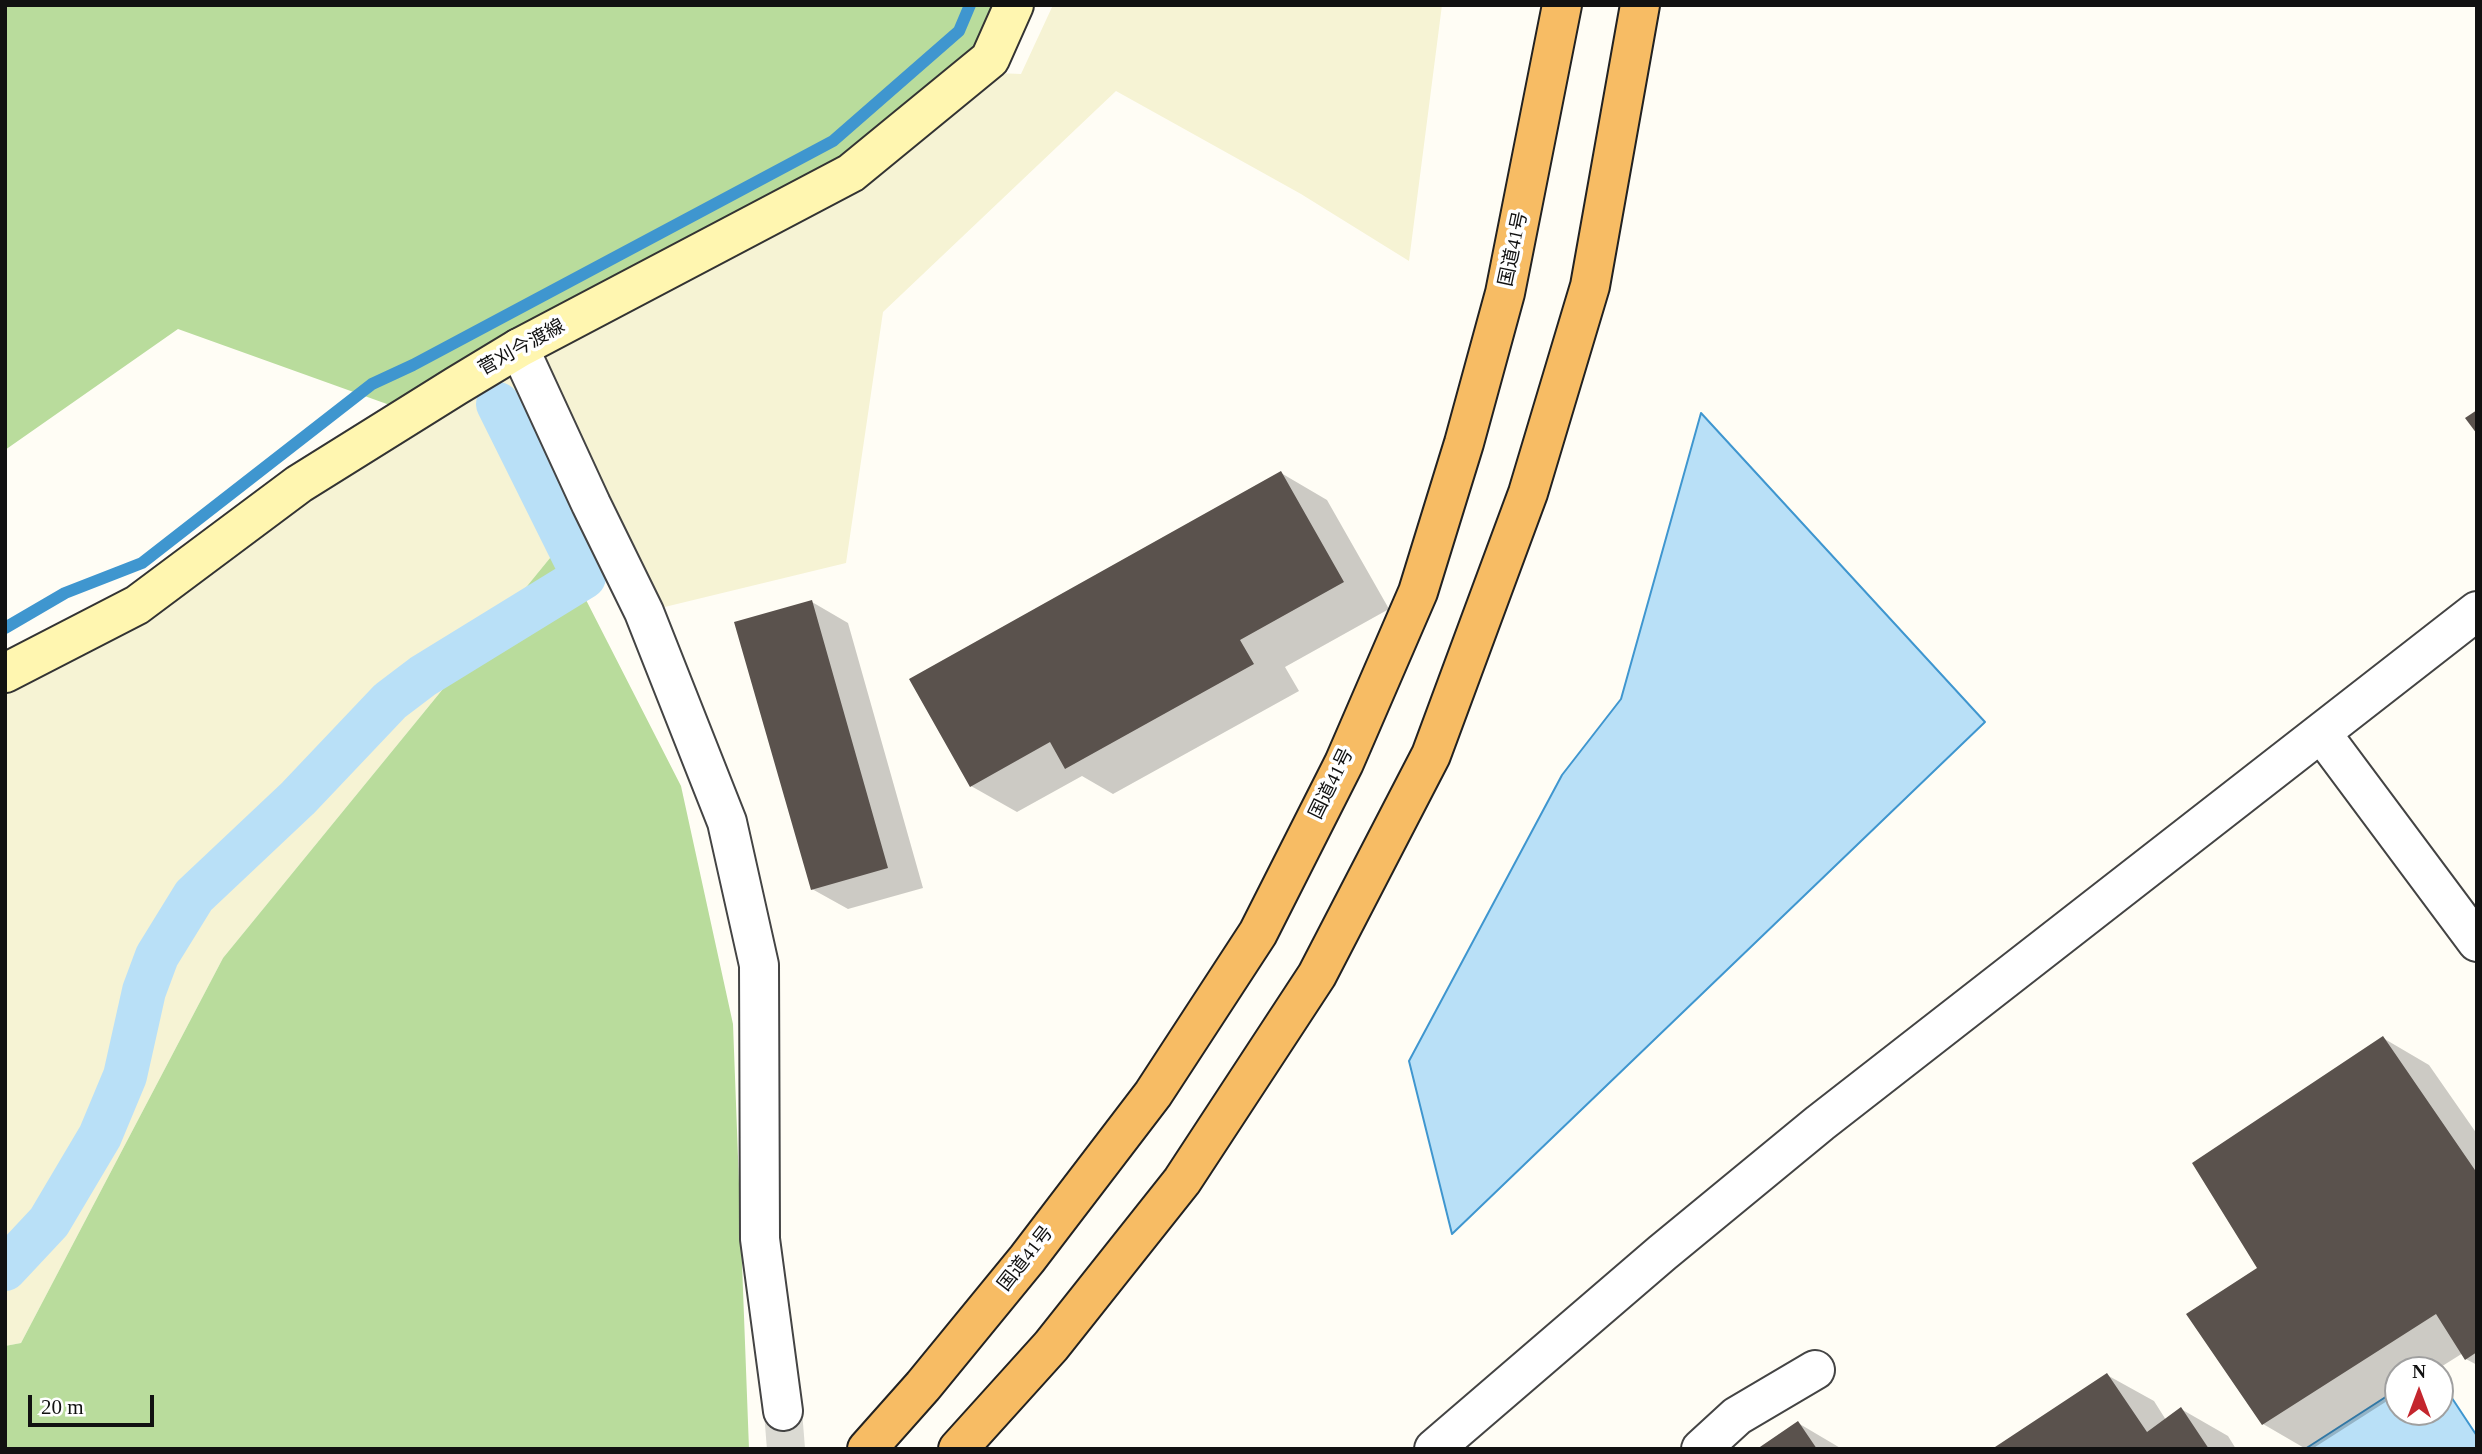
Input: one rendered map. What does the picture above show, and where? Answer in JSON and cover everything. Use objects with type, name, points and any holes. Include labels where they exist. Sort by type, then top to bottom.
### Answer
[{"type":"highway","name":"国道41号","points":[[867,1449],[923,1386],[1018,1269],[1153,1094],[1258,933],[1344,763],[1418,592],[1464,443],[1505,293],[1562,5]]},
{"type":"highway","points":[[958,1449],[1051,1346],[1182,1181],[1317,975],[1431,755],[1528,493],[1590,286],[1640,5]]},
{"type":"main road","name":"菅刈今渡線","points":[[5,673],[137,605],[299,484],[519,348],[851,173],[990,59],[1014,5]]},
{"type":"street","points":[[519,348],[644,612],[727,822],[759,965],[761,1239],[783,1411]]},
{"type":"street","points":[[1434,1449],[1662,1253],[1820,1123],[2477,611]]},
{"type":"street","points":[[2322,734],[2477,942]]},
{"type":"street","points":[[1701,1449],[1737,1416],[1815,1370]]},
{"type":"shaded area","points":[[1053,5],[1442,5],[1409,261],[1301,194],[1116,91],[883,312],[846,563],[644,612],[591,505],[223,958],[21,1343],[5,1346],[5,689],[974,72],[1021,74]]},
{"type":"green space","points":[[5,5],[1009,5],[990,59],[851,173],[412,413],[178,329],[5,450]]},
{"type":"green space","points":[[559,547],[681,786],[733,1024],[749,1449],[5,1449],[5,1346],[21,1343],[223,958]]},
{"type":"water","points":[[1701,413],[1985,722],[1452,1234],[1409,1061],[1562,775],[1621,699]]},
{"type":"water","points":[[2384,1398],[2384,1426],[2454,1426],[2454,1401],[2477,1436],[2477,1449],[2305,1449]]},
{"type":"building","points":[[2477,410],[2477,434],[2465,418]]},
{"type":"building","points":[[1281,471],[1344,582],[1240,640],[1254,664],[1065,769],[1050,742],[970,787],[909,679]]},
{"type":"building","points":[[812,600],[888,868],[811,890],[734,622]]},
{"type":"building","points":[[2383,1036],[2477,1173],[2477,1352],[2465,1360],[2436,1314],[2262,1425],[2186,1314],[2257,1268],[2192,1163]]},
{"type":"building","points":[[2107,1373],[2147,1432],[2181,1407],[2209,1449],[1992,1449]]},
{"type":"building","points":[[1798,1421],[1817,1449],[1757,1449]]},
{"type":"waterway","points":[[5,628],[65,593],[142,563],[372,384],[413,365],[833,141],[959,31],[970,5]]},
{"type":"waterway","points":[[5,1269],[49,1222],[100,1136],[125,1076],[144,991],[157,956],[194,896],[298,798],[390,701],[423,676],[584,577],[498,404]]},
{"type":"tunnel","points":[[783,1411],[786,1449]]}]
